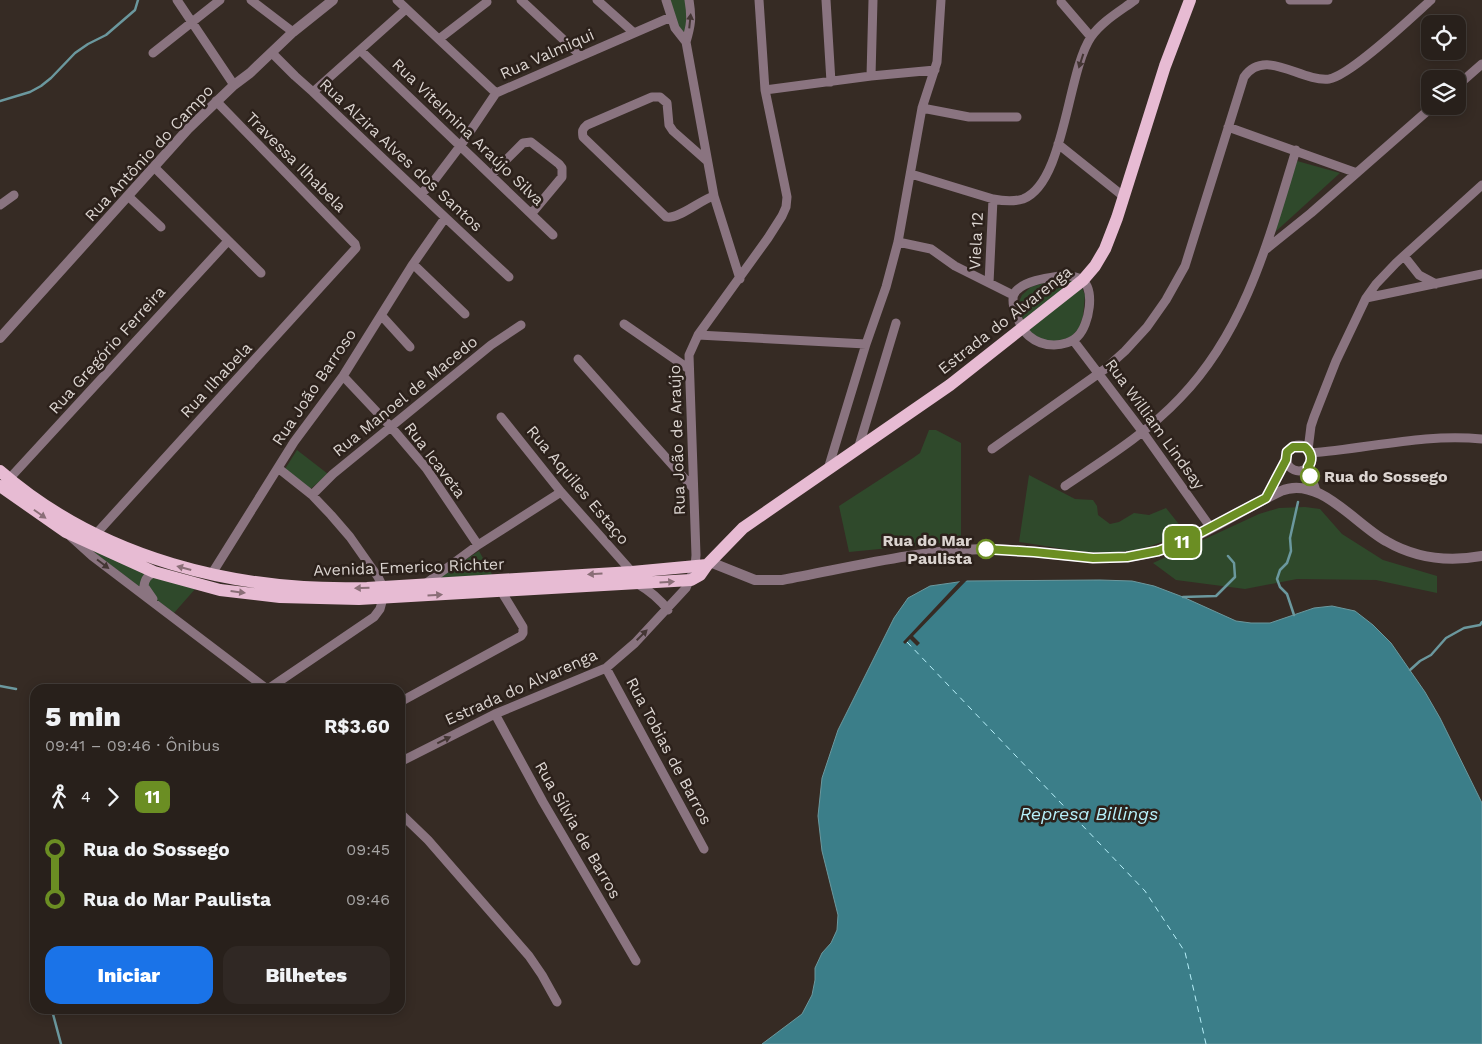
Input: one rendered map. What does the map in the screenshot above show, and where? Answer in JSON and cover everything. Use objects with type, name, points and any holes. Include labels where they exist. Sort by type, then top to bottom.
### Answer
[{"type":"main road","name":"Estrada do Alvarenga","points":[[691,580],[700,575],[704,565],[743,528],[950,385],[1083,280],[1095,266],[1105,249],[1190,0]]},
{"type":"main road","name":"Avenida Emerico Richter","points":[[3,479],[66,532],[154,572],[220,590],[280,597],[327,599],[383,593],[424,584],[632,572],[704,565]]},
{"type":"main road","name":"Avenida Emerico Richter","points":[[3,479],[94,534],[169,564],[223,578],[282,586],[383,593],[501,591],[691,580]]},
{"type":"street","points":[[177,0],[234,85]]},
{"type":"street","points":[[153,53],[220,0]]},
{"type":"street","points":[[251,0],[293,32]]},
{"type":"street","name":"Rua Antônio do Campo","points":[[0,338],[188,129],[293,32],[333,0]]},
{"type":"street","points":[[397,0],[496,93]]},
{"type":"street","points":[[521,0],[581,56]]},
{"type":"street","points":[[597,0],[633,32]]},
{"type":"street","points":[[666,0],[674,28],[686,42]]},
{"type":"street","points":[[689,0],[692,24],[686,42],[707,161],[714,196],[740,278]]},
{"type":"street","name":"Rua João de Araújo","points":[[704,565],[693,488],[689,356],[698,335],[768,238],[786,206],[787,197],[765,90],[759,0]]},
{"type":"street","points":[[826,0],[831,82]]},
{"type":"street","points":[[871,76],[872,0]]},
{"type":"street","points":[[828,470],[866,344],[886,287],[898,242],[922,108],[935,70],[938,54],[941,0]]},
{"type":"street","points":[[910,174],[993,200],[1016,201],[1025,198],[1033,192],[1051,165],[1080,64],[1091,36],[1135,0]]},
{"type":"street","points":[[1290,0],[1328,0]]},
{"type":"street","points":[[992,450],[1100,373],[1125,351],[1147,327],[1166,300],[1185,266],[1244,77],[1248,71],[1255,66],[1266,64],[1308,77],[1319,79],[1331,78],[1354,66],[1431,0]]},
{"type":"street","points":[[440,39],[487,2]]},
{"type":"street","points":[[1061,2],[1091,36]]},
{"type":"street","points":[[313,92],[406,9]]},
{"type":"street","name":"Rua Valmiqui","points":[[422,194],[461,145],[496,93],[671,17]]},
{"type":"street","name":"Rua Vitelmina Araújo Silva","points":[[361,51],[553,235]]},
{"type":"street","name":"Rua Alzira Alves dos Santos","points":[[272,53],[509,277]]},
{"type":"street","points":[[1466,78],[1482,64]]},
{"type":"street","points":[[765,90],[871,76],[935,70]]},
{"type":"street","points":[[707,161],[673,131],[669,125],[667,103],[664,99],[657,96],[583,128],[583,137],[666,217],[672,218],[706,198],[714,196]]},
{"type":"street","name":"Travessa Ilhabela","points":[[216,102],[355,244]]},
{"type":"street","points":[[922,108],[969,117],[1017,117]]},
{"type":"street","points":[[1265,250],[1423,115]]},
{"type":"street","points":[[1228,127],[1357,172]]},
{"type":"street","points":[[491,175],[527,141],[531,142],[559,164],[562,168],[562,177],[532,213]]},
{"type":"street","points":[[1058,144],[1123,196]]},
{"type":"street","points":[[1066,486],[1142,431],[1179,399],[1202,373],[1227,336],[1251,289],[1296,150]]},
{"type":"street","points":[[154,168],[260,273]]},
{"type":"street","points":[[1297,446],[1311,426],[1336,361],[1366,298],[1376,284],[1404,256],[1482,185]]},
{"type":"street","points":[[0,204],[14,195]]},
{"type":"street","points":[[128,196],[160,227]]},
{"type":"street","name":"Viela 12","points":[[989,283],[993,200]]},
{"type":"street","name":"Rua João Barroso","points":[[211,575],[294,442],[343,376],[413,264],[445,218]]},
{"type":"street","name":"Rua Gregório Ferreira","points":[[3,479],[228,241]]},
{"type":"street","points":[[898,242],[931,249],[955,266],[1013,295]]},
{"type":"street","name":"Rua Ilhabela","points":[[94,534],[355,250],[355,244]]},
{"type":"street","points":[[1404,256],[1419,275],[1436,284]]},
{"type":"street","points":[[413,264],[465,314]]},
{"type":"street","points":[[1366,298],[1482,274]]},
{"type":"street","points":[[1071,276],[1083,280],[1089,292],[1089,306],[1084,327],[1074,340],[1054,345],[1039,343],[1022,329],[1014,306],[1013,295],[1016,290],[1047,278],[1071,276]]},
{"type":"street","points":[[382,315],[410,347]]},
{"type":"street","points":[[858,449],[896,323]]},
{"type":"street","points":[[624,324],[689,369]]},
{"type":"street","name":"Rua Manoel de Macedo","points":[[312,495],[333,474],[491,345],[521,325]]},
{"type":"street","points":[[698,335],[866,344]]},
{"type":"street","name":"Rua William Lindsay","points":[[1074,340],[1100,373],[1211,528]]},
{"type":"street","points":[[578,359],[693,488]]},
{"type":"street","name":"Rua Icaveta","points":[[343,376],[426,468],[478,545]]},
{"type":"street","name":"Rua Aquiles Estaço","points":[[501,416],[561,492],[632,572]]},
{"type":"street","points":[[1286,460],[1290,468],[1304,470],[1309,458],[1311,426]]},
{"type":"street","points":[[1309,458],[1340,451],[1403,442],[1443,438],[1482,439]]},
{"type":"street","points":[[1266,498],[1290,449],[1297,446],[1305,447],[1316,491]]},
{"type":"street","points":[[274,684],[374,617],[380,608],[383,593],[378,577],[350,537],[312,495],[278,468]]},
{"type":"street","points":[[704,565],[755,580],[782,580],[951,550],[986,549],[1093,558],[1127,557],[1158,551],[1183,542],[1288,488],[1316,491],[1386,542],[1403,549],[1423,556],[1442,559],[1482,556]]},
{"type":"street","points":[[424,584],[478,545],[561,492]]},
{"type":"street","points":[[66,532],[92,556],[260,684]]},
{"type":"street","points":[[154,572],[144,581],[144,586],[159,607]]},
{"type":"street","name":"Estrada do Alvarenga","points":[[405,759],[495,714],[606,668],[668,610],[691,580]]},
{"type":"street","points":[[638,584],[651,591],[668,610]]},
{"type":"street","points":[[405,699],[521,636],[523,627],[501,591]]},
{"type":"street","name":"Rua Tobias de Barros","points":[[606,668],[704,849]]},
{"type":"street","name":"Rua Sílvia de Barros","points":[[495,714],[543,802],[636,961]]},
{"type":"street","points":[[405,818],[428,840],[529,956],[557,1002]]},
{"type":"green space","points":[[670,0],[686,0],[689,17],[685,35],[678,30]]},
{"type":"green space","points":[[1297,161],[1340,173],[1273,234]]},
{"type":"green space","points":[[1073,280],[1080,283],[1085,295],[1083,316],[1079,328],[1071,337],[1054,342],[1040,341],[1026,328],[1018,304],[1022,295],[1031,287],[1051,281]]},
{"type":"green space","points":[[929,430],[936,430],[961,443],[961,541],[849,552],[839,506],[920,453]]},
{"type":"green space","points":[[297,450],[328,474],[308,491],[285,469]]},
{"type":"green space","points":[[1029,475],[1075,499],[1093,500],[1097,506],[1098,515],[1110,524],[1119,522],[1134,513],[1149,515],[1166,508],[1182,528],[1179,536],[1140,549],[1114,552],[1073,550],[1019,542]]},
{"type":"green space","points":[[1305,507],[1320,509],[1342,534],[1383,560],[1437,576],[1437,593],[1376,580],[1297,579],[1245,589],[1176,580],[1153,563],[1259,514],[1279,508]]},
{"type":"green space","points":[[83,544],[196,588],[174,613]]},
{"type":"green space","points":[[479,551],[493,576],[436,579]]},
{"type":"water","name":"Represa Billings","points":[[965,581],[1132,581],[1154,586],[1236,621],[1251,623],[1270,623],[1314,608],[1332,606],[1355,611],[1391,643],[1425,692],[1440,718],[1482,803],[1482,1044],[762,1044],[802,1014],[812,995],[815,968],[837,930],[838,915],[822,851],[818,816],[822,778],[838,730],[894,618],[908,598],[930,586]]},
{"type":"pier","points":[[962,579],[968,579],[913,636],[920,643],[917,646],[910,639],[905,644],[903,642]]},
{"type":"waterway","points":[[0,101],[30,92],[41,86],[75,53],[106,35],[135,10],[138,0]]},
{"type":"waterway","points":[[1294,615],[1287,594],[1280,587],[1277,579],[1280,570],[1287,563],[1291,551],[1290,538],[1298,502]]},
{"type":"waterway","points":[[1183,597],[1216,596],[1235,577],[1234,563],[1228,556]]},
{"type":"waterway","points":[[1410,670],[1420,661],[1431,655],[1446,638],[1464,628],[1480,625],[1482,622]]},
{"type":"waterway","points":[[0,686],[16,689]]},
{"type":"waterway","points":[[53,1014],[61,1044]]},
{"type":"ferry route","points":[[907,642],[1145,891],[1185,952],[1206,1044]]},
{"type":"bus line","name":"11","points":[[986,549],[1093,558],[1127,557],[1158,551],[1183,542],[1266,498],[1286,460],[1287,452],[1293,447],[1305,447],[1310,453],[1312,457],[1308,467],[1310,476]]},
{"type":"place","name":"Rua do Sossego","points":[[1310,476]]},
{"type":"place","name":"Rua do Mar Paulista","points":[[986,549]]}]
